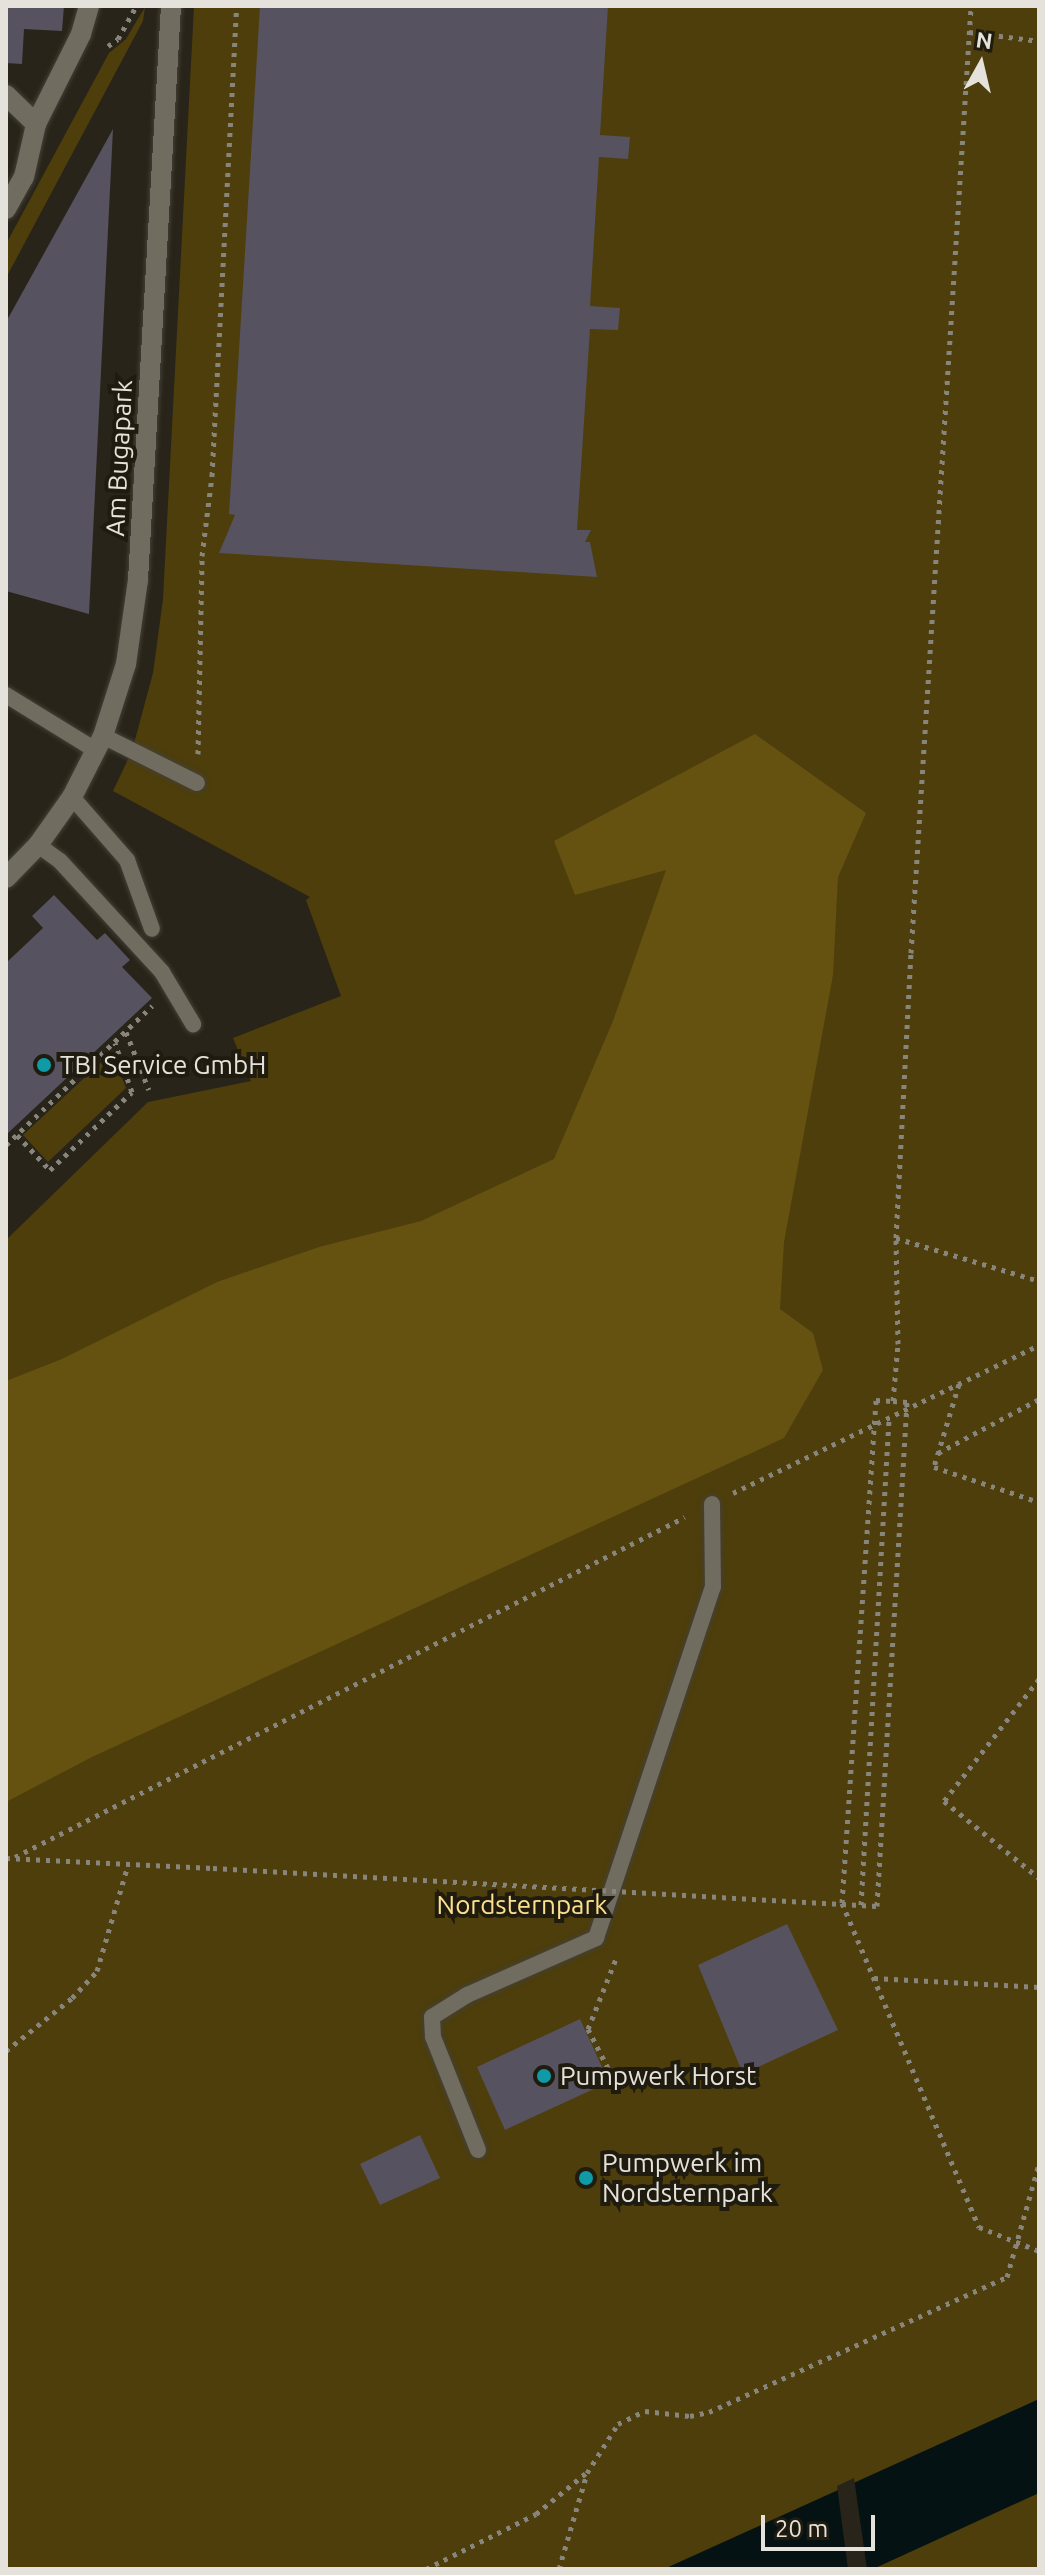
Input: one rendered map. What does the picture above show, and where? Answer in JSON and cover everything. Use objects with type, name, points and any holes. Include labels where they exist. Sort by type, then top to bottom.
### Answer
[{"type":"street","points":[[6,209],[24,177],[36,124],[81,34],[89,6]]},
{"type":"street","name":"Am Bugapark","points":[[6,878],[38,845],[72,797],[100,743],[126,664],[138,580],[171,6]]},
{"type":"street","points":[[6,95],[36,124]]},
{"type":"lane","points":[[6,695],[100,743],[197,783]]},
{"type":"lane","points":[[72,797],[127,860],[152,929]]},
{"type":"lane","points":[[38,845],[60,861],[171,984],[193,1024]]},
{"type":"lane","points":[[478,2150],[433,2037],[432,2017],[467,1995],[596,1938],[713,1587],[712,1504]]},
{"type":"path","points":[[197,783],[202,556],[212,476],[237,6]]},
{"type":"path","points":[[893,1401],[898,1344],[896,1238],[971,6]]},
{"type":"path","points":[[969,32],[1039,41]]},
{"type":"path","points":[[7,1141],[115,1043],[171,984]]},
{"type":"path","points":[[126,1032],[149,1090]]},
{"type":"path","points":[[17,1135],[50,1170],[132,1092],[115,1043]]},
{"type":"path","points":[[896,1238],[1039,1281]]},
{"type":"path","points":[[15,1857],[889,1415],[1039,1345]]},
{"type":"path","points":[[959,1383],[934,1467],[1039,1502]]},
{"type":"path","points":[[938,1453],[1039,1399]]},
{"type":"path","points":[[6,1858],[15,1857],[128,1865],[213,1868],[842,1903],[877,1906],[907,1402],[876,1400],[842,1903],[972,2202],[979,2227],[1039,2251]]},
{"type":"path","points":[[861,1905],[889,1415]]},
{"type":"path","points":[[1039,1679],[944,1801],[1039,1878]]},
{"type":"path","points":[[6,2051],[72,1998],[97,1971],[128,1865]]},
{"type":"path","points":[[874,1978],[1039,1987]]},
{"type":"path","points":[[592,2018],[588,2029],[608,2068],[604,2070]]},
{"type":"path","points":[[559,2569],[587,2473],[610,2433],[630,2415],[709,2412],[1007,2277],[1039,2164]]},
{"type":"path","points":[[426,2569],[536,2514],[587,2473]]},
{"type":"green space","name":"Nordsternpark","points":[[194,6],[1039,6],[1039,2569],[6,2569],[6,1240],[148,1102],[251,1081],[233,1038],[341,996],[306,900],[310,897],[113,791],[132,751],[153,673],[163,599]]},
{"type":"green space","points":[[145,7],[143,21],[6,278],[6,244],[109,53],[126,39]]},
{"type":"green space","points":[[112,1052],[126,1088],[48,1162],[23,1135]]},
{"type":"shaded area","points":[[755,734],[866,813],[838,877],[833,975],[784,1242],[780,1309],[813,1333],[823,1370],[784,1438],[92,1757],[6,1802],[6,1381],[62,1359],[217,1282],[319,1247],[421,1221],[554,1159],[613,1021],[666,870],[575,895],[554,841]]},
{"type":"shaded area","points":[[1039,2399],[1039,2493],[873,2569],[664,2569]]},
{"type":"pier","points":[[854,2478],[867,2569],[848,2569],[837,2486]]},
{"type":"building","points":[[7,6],[64,6],[62,31],[24,29],[22,64],[6,63]]},
{"type":"building","points":[[260,6],[608,6],[600,135],[630,137],[628,159],[599,157],[590,306],[620,308],[618,330],[590,329],[577,530],[591,530],[585,542],[590,542],[597,577],[219,553],[235,515],[229,514]]},
{"type":"building","points":[[113,129],[89,614],[6,591],[6,322]]},
{"type":"building","name":"TBI Service GmbH","points":[[54,895],[97,940],[105,933],[130,960],[122,967],[152,998],[8,1133],[6,963],[43,928],[32,916]]},
{"type":"building","points":[[787,1924],[838,2030],[743,2074],[698,1965]]},
{"type":"building","name":"Pumpwerk Horst","points":[[580,2019],[609,2082],[505,2130],[477,2067]]},
{"type":"building","points":[[420,2135],[440,2178],[380,2205],[360,2164]]},
{"type":"place","name":"TBI Service GmbH","points":[[44,1065]]},
{"type":"place","name":"Pumpwerk Horst","points":[[544,2076]]},
{"type":"place","name":"Pumpwerk im Nordsternpark","points":[[586,2178]]}]
